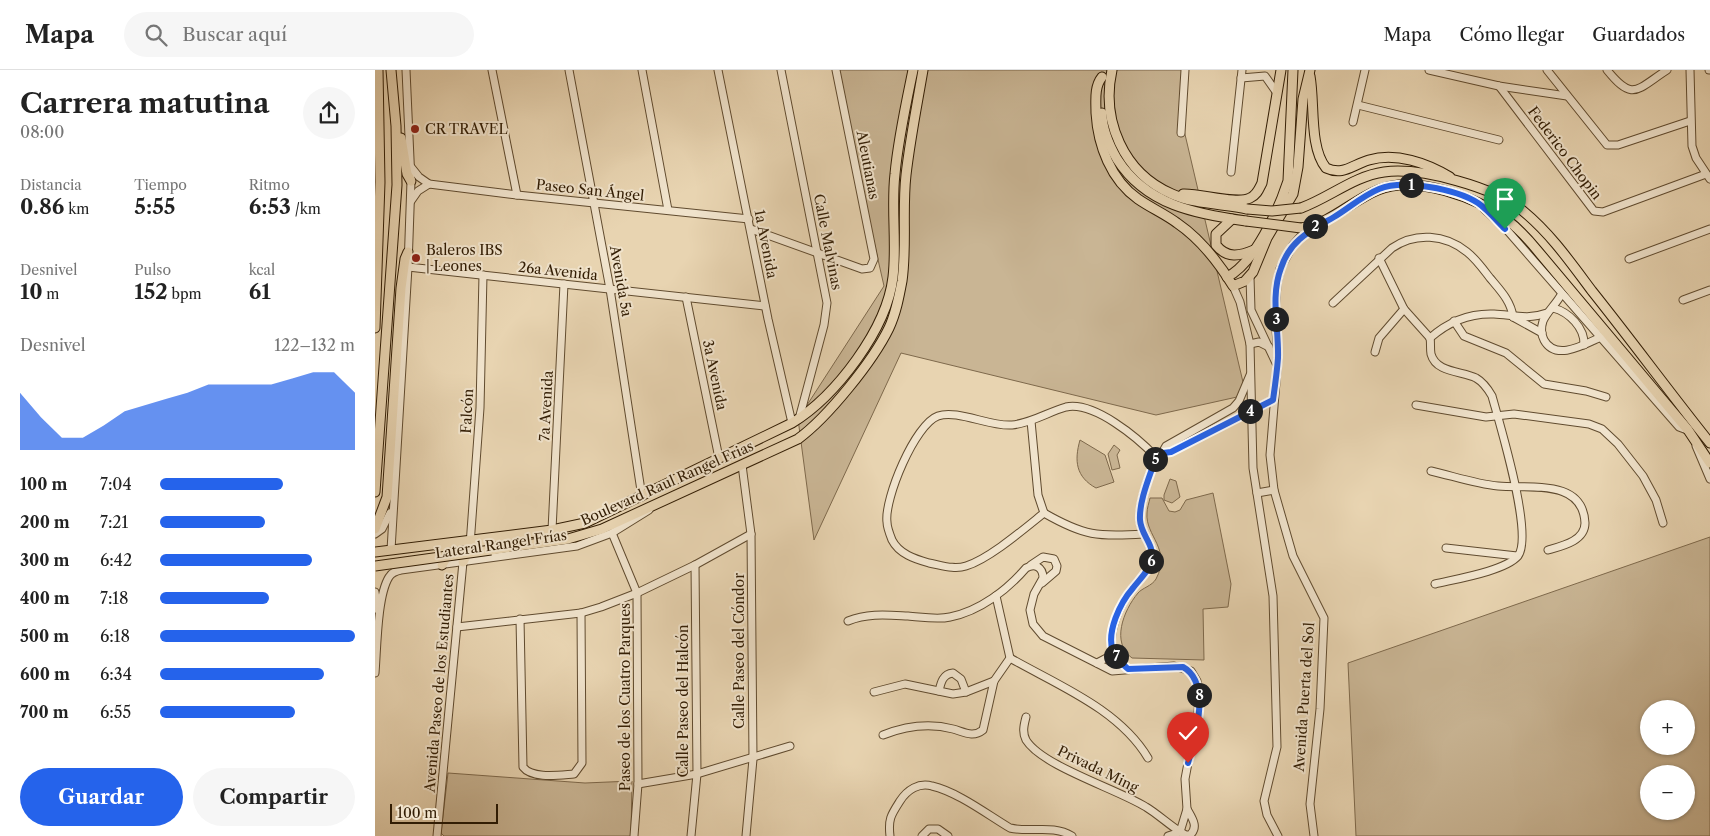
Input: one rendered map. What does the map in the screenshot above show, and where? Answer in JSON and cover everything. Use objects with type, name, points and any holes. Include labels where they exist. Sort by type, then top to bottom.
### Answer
[{"type":"main road","points":[[375,328],[378,70]]},
{"type":"main road","points":[[375,492],[396,222],[396,126],[391,70]]},
{"type":"main road","points":[[381,552],[436,545],[470,544],[585,523],[796,421],[826,395],[855,360],[876,328],[890,294],[893,276],[895,175],[913,70]]},
{"type":"main road","name":"Boulevard Raul Rangel Frias","points":[[375,566],[583,536],[653,507],[798,439],[815,425],[837,401],[888,329],[898,303],[902,279],[906,175],[923,70]]},
{"type":"main road","points":[[1113,70],[1109,104],[1115,133],[1121,148],[1144,176],[1156,186],[1173,194],[1247,209],[1272,212],[1301,208],[1366,176],[1381,172],[1406,171],[1456,181],[1502,198],[1522,210],[1542,228],[1563,252],[1710,444]]},
{"type":"main road","points":[[1173,194],[1196,194],[1242,201],[1255,196],[1262,183],[1281,70]]},
{"type":"main road","points":[[1230,281],[1254,250],[1283,198],[1288,181],[1293,70]]},
{"type":"main road","points":[[1310,72],[1316,148],[1320,162],[1326,168],[1343,172],[1370,160],[1387,157],[1413,160],[1436,169],[1456,181]]},
{"type":"main road","points":[[1230,281],[1250,277],[1267,238],[1288,204],[1296,184],[1303,99],[1310,72]]},
{"type":"main road","points":[[1103,73],[1096,91],[1097,126],[1109,165],[1120,181],[1137,198],[1178,224],[1191,235],[1230,281]]},
{"type":"main road","points":[[1103,73],[1102,119],[1105,135],[1123,169],[1137,184],[1166,203],[1232,219],[1301,228],[1316,226],[1329,220],[1368,194],[1394,186],[1416,185],[1436,189],[1478,203],[1506,219],[1524,235],[1689,430],[1710,463]]},
{"type":"main road","points":[[396,126],[400,133],[407,177],[411,181]]},
{"type":"main road","points":[[1232,219],[1216,234],[1216,244],[1225,253],[1230,255],[1243,255],[1254,250]]},
{"type":"main road","points":[[375,529],[385,507],[401,288],[405,259],[408,252]]},
{"type":"main road","points":[[463,562],[470,544]]},
{"type":"main road","points":[[436,545],[447,551],[448,554],[442,565]]},
{"type":"street","points":[[381,552],[394,502],[408,267],[411,166],[406,70]]},
{"type":"street","points":[[492,70],[517,195]]},
{"type":"street","name":"Avenida 5a","points":[[569,70],[610,289],[642,496]]},
{"type":"street","points":[[642,70],[667,210]]},
{"type":"street","name":"1a Avenida","points":[[718,70],[765,306],[796,421]]},
{"type":"street","name":"Calle Malvinas","points":[[781,70],[819,254],[827,303],[824,325],[796,421]]},
{"type":"street","name":"Aleutianas","points":[[819,254],[862,269],[870,268],[874,259],[836,70]]},
{"type":"street","points":[[1181,134],[1185,70]]},
{"type":"street","points":[[1353,122],[1365,70]]},
{"type":"street","points":[[1429,70],[1499,86],[1567,96]]},
{"type":"street","points":[[1547,70],[1601,140],[1611,146],[1690,121]]},
{"type":"street","points":[[1607,70],[1621,87],[1634,90],[1667,70]]},
{"type":"street","points":[[1690,70],[1692,146],[1696,158],[1708,176]]},
{"type":"street","points":[[1231,172],[1241,74],[1265,73],[1277,94]]},
{"type":"street","name":"Federico Chopin","points":[[1499,86],[1594,211],[1603,212],[1708,176]]},
{"type":"street","points":[[1357,105],[1499,140]]},
{"type":"street","points":[[410,204],[418,191],[429,184],[419,177],[411,166]]},
{"type":"street","name":"Paseo San Ángel","points":[[429,184],[749,219]]},
{"type":"street","points":[[1478,203],[1505,229],[1561,295],[1601,337],[1679,426],[1689,430]]},
{"type":"street","name":"Avenida Puerta del Sol","points":[[1314,836],[1310,804],[1319,709],[1324,618],[1293,556],[1274,490],[1270,455],[1277,365],[1275,314],[1280,269],[1296,241],[1316,226]]},
{"type":"street","points":[[751,229],[819,254]]},
{"type":"street","points":[[1629,259],[1710,229]]},
{"type":"street","points":[[1333,303],[1379,258],[1400,242],[1425,236],[1446,240],[1469,253],[1509,303],[1513,317],[1542,333]]},
{"type":"street","points":[[1379,258],[1403,309],[1431,338],[1431,354],[1436,362],[1449,370],[1476,378],[1485,385],[1493,396],[1517,486],[1522,544],[1517,556],[1501,566],[1435,584]]},
{"type":"street","name":"26a Avenida","points":[[408,267],[765,306]]},
{"type":"street","name":"Falcón","points":[[470,544],[480,408],[483,275]]},
{"type":"street","points":[[1250,277],[1251,310],[1277,365]]},
{"type":"street","name":"Avenida Puerta del Sol","points":[[1230,281],[1240,302],[1250,344],[1253,468],[1273,596],[1277,747],[1264,801],[1267,815],[1278,836]]},
{"type":"street","name":"7a Avenida","points":[[552,530],[564,284]]},
{"type":"street","points":[[1683,300],[1710,290]]},
{"type":"street","points":[[1431,338],[1444,326],[1454,321],[1484,314],[1532,318],[1547,313],[1553,308],[1561,295]]},
{"type":"street","name":"3a Avenida","points":[[686,297],[719,458]]},
{"type":"street","points":[[1553,308],[1563,311],[1581,329],[1585,337],[1585,345]]},
{"type":"street","points":[[1375,352],[1379,338],[1403,309]]},
{"type":"street","points":[[1547,313],[1542,323],[1542,333],[1547,344],[1557,350],[1566,351],[1601,337]]},
{"type":"street","points":[[1454,321],[1464,336],[1506,353],[1544,384],[1586,391],[1606,397]]},
{"type":"street","points":[[1250,344],[1259,342],[1270,347]]},
{"type":"street","points":[[1128,669],[1113,654],[1112,630],[1130,591],[1151,563],[1153,552],[1150,543],[1143,534],[1140,520],[1142,505],[1159,455],[1166,446],[1233,408],[1243,393],[1252,370]]},
{"type":"street","points":[[1159,455],[1171,452],[1273,400]]},
{"type":"street","points":[[1416,405],[1486,417],[1515,414],[1589,424],[1602,430],[1619,444],[1643,476],[1656,500],[1663,523]]},
{"type":"street","points":[[1044,513],[973,564],[952,568],[913,559],[901,551],[892,540],[887,521],[890,500],[909,448],[917,436],[938,416],[950,415],[988,423],[1011,425],[1031,421],[1066,408],[1081,406],[1113,423],[1159,455]]},
{"type":"street","points":[[1233,420],[1246,421],[1252,429]]},
{"type":"street","points":[[1031,421],[1038,495],[1044,513],[1081,533],[1096,536],[1143,534]]},
{"type":"street","points":[[1700,431],[1710,436]]},
{"type":"street","points":[[1697,441],[1696,449],[1710,479]]},
{"type":"street","name":"Calle Paseo del Cóndor","points":[[742,465],[751,534],[753,759],[746,836]]},
{"type":"street","points":[[1431,471],[1497,486],[1556,489],[1576,498],[1584,512],[1585,526],[1579,537],[1569,544],[1548,550]]},
{"type":"street","points":[[1257,492],[1274,490]]},
{"type":"street","points":[[375,534],[387,522],[394,502]]},
{"type":"street","name":"Lateral Rangel Frías","points":[[379,623],[384,590],[388,578],[397,571],[577,546],[612,533],[653,507]]},
{"type":"street","name":"Paseo de los Cuatro Parques","points":[[612,533],[637,593],[638,784],[634,836]]},
{"type":"street","points":[[457,627],[581,613],[637,593],[695,565],[751,534]]},
{"type":"street","points":[[1446,548],[1517,556]]},
{"type":"street","points":[[848,621],[864,615],[949,617],[966,613],[996,596],[1031,565],[1043,557],[1054,558],[1057,566],[1056,571],[1042,583],[1034,594],[1030,610],[1033,624],[1043,636],[1074,650],[1112,671],[1183,667],[1191,672],[1197,681],[1199,696],[1197,731],[1185,779],[1187,809],[1181,832]]},
{"type":"street","name":"Avenida Paseo de los Estudiantes","points":[[437,836],[463,562]]},
{"type":"street","name":"Calle Paseo del Halcón","points":[[691,836],[697,774],[695,565]]},
{"type":"street","points":[[1031,565],[1041,569],[1043,573],[1042,583]]},
{"type":"street","points":[[375,592],[379,623],[375,673]]},
{"type":"street","points":[[883,734],[902,728],[933,726],[966,734],[980,733],[987,723],[994,681],[1009,658],[996,596]]},
{"type":"street","points":[[520,619],[522,760],[527,772],[533,774],[573,774],[582,763],[581,613]]},
{"type":"street","points":[[1097,663],[1113,654]]},
{"type":"street","points":[[1009,658],[1112,717],[1139,743],[1148,758]]},
{"type":"street","points":[[939,691],[942,679],[946,675],[953,673],[961,679],[966,692]]},
{"type":"street","points":[[874,692],[905,684],[953,694],[966,692],[994,681]]},
{"type":"street","name":"Privada Ming","points":[[1026,717],[1023,729],[1025,738],[1033,748],[1063,768],[1145,806],[1181,832]]},
{"type":"street","points":[[638,784],[697,774],[753,759],[790,746]]},
{"type":"street","points":[[889,836],[888,822],[903,796],[910,789],[921,785],[932,785],[1011,828],[1020,830],[1044,828],[1072,836]]},
{"type":"street","points":[[1168,836],[1181,832],[1190,835],[1195,829],[1195,823],[1187,809]]},
{"type":"street","points":[[922,836],[929,829],[938,829],[948,836]]},
{"type":"shaded area","points":[[835,70],[1182,70],[1180,113],[1246,395],[1156,415],[901,353],[814,540],[798,419],[884,286]]},
{"type":"shaded area","points":[[1080,440],[1105,455],[1114,482],[1096,488],[1084,479],[1077,462]]},
{"type":"shaded area","points":[[1114,445],[1120,450],[1117,455],[1120,468],[1112,470],[1108,454]]},
{"type":"shaded area","points":[[1170,479],[1176,481],[1180,497],[1172,503],[1164,500]]},
{"type":"shaded area","points":[[1213,493],[1231,584],[1228,607],[1203,609],[1204,660],[1132,658],[1122,644],[1121,627],[1133,600],[1140,591],[1156,579],[1160,568],[1160,551],[1147,521],[1150,498],[1162,498],[1169,511],[1175,512],[1180,510],[1186,500]]},
{"type":"shaded area","points":[[1710,537],[1710,836],[1356,836],[1348,663]]},
{"type":"shaded area","points":[[448,773],[585,783],[632,781],[631,836],[444,836],[441,833]]},
{"type":"place","name":"CR TRAVEL","points":[[415,129]]},
{"type":"place","name":"Baleros IBS | Leones","points":[[416,258]]},
{"type":"route","points":[[1188,763],[1197,731],[1199,696],[1197,681],[1191,672],[1183,667],[1128,669],[1113,654],[1111,641],[1112,630],[1120,610],[1130,591],[1151,563],[1153,552],[1150,543],[1143,534],[1140,520],[1142,505],[1156,457],[1163,453],[1171,452],[1273,400],[1278,358],[1275,314],[1280,269],[1285,256],[1293,245],[1300,237],[1316,226],[1381,188],[1416,185],[1436,189],[1478,203],[1505,229]]}]
